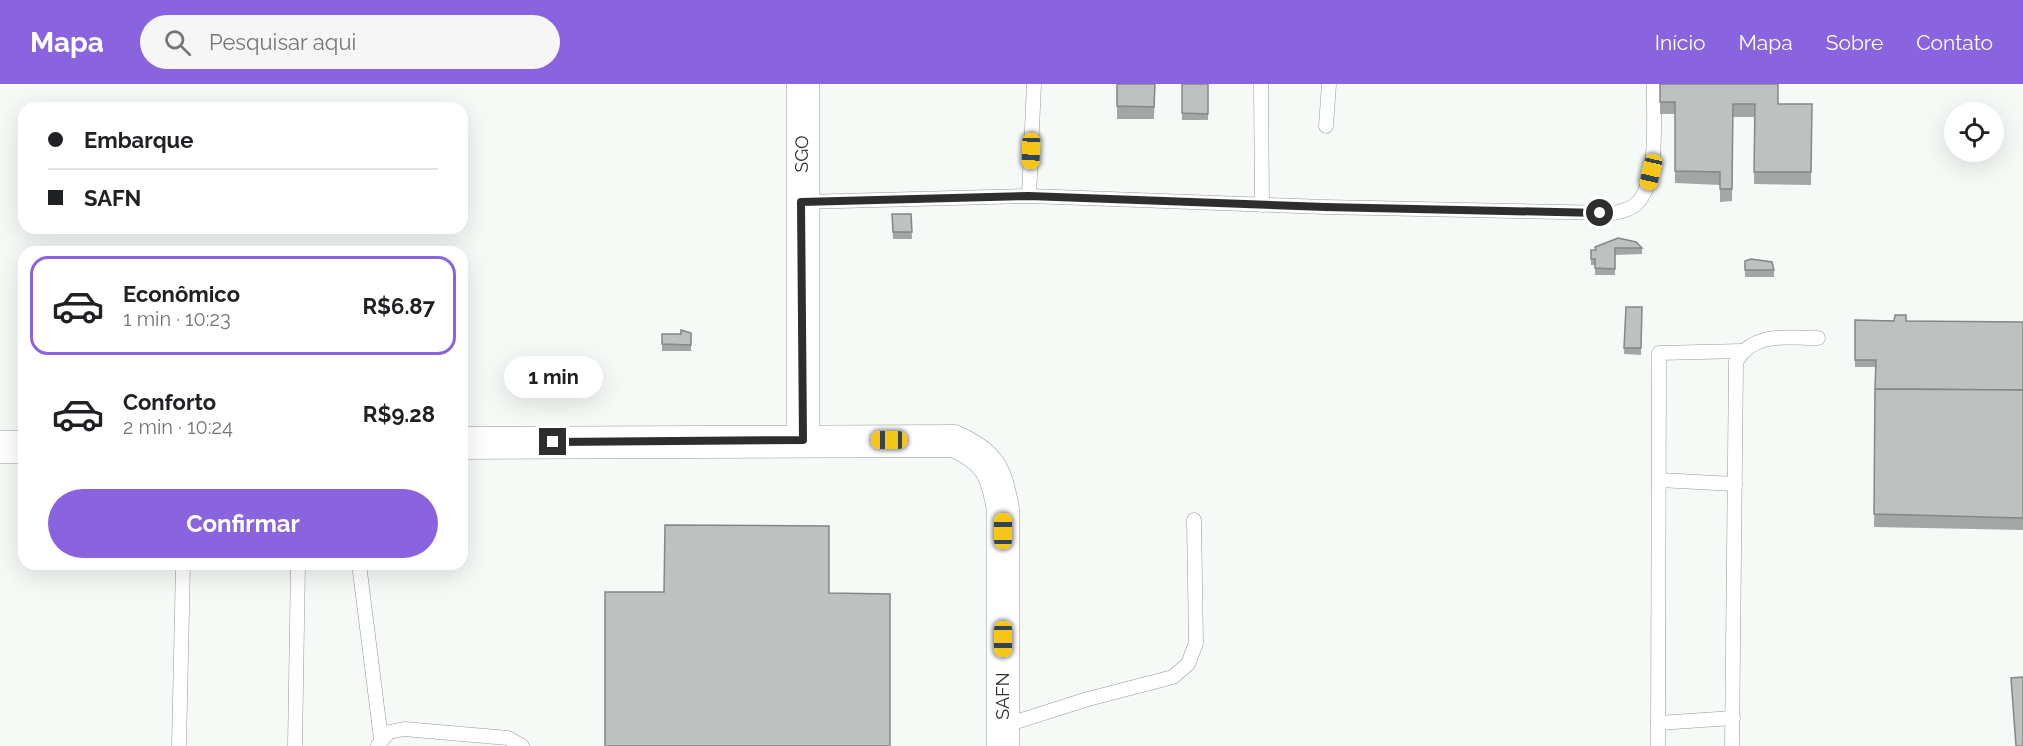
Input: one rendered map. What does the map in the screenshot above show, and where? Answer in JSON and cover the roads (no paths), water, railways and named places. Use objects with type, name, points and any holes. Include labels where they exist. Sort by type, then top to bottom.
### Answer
[{"type":"street","name":"SGO","points":[[803,84],[801,202],[803,440]]},
{"type":"street","name":"SAFN","points":[[468,443],[954,441],[974,450],[986,461],[998,479],[1003,509],[1003,736]]},
{"type":"street","points":[[0,447],[18,447]]},
{"type":"lane","points":[[1029,196],[1034,84]]},
{"type":"lane","points":[[1261,84],[1262,205]]},
{"type":"lane","points":[[1326,126],[1329,84]]},
{"type":"lane","points":[[801,202],[1029,196],[1586,214],[1626,211],[1640,200],[1649,181],[1654,84]]},
{"type":"lane","points":[[1732,746],[1736,362],[1742,351],[1753,342],[1818,338]]},
{"type":"lane","points":[[1658,746],[1659,353],[1742,351]]},
{"type":"lane","points":[[1659,480],[1735,484]]},
{"type":"lane","points":[[1003,736],[1088,699],[1173,677],[1188,664],[1196,643],[1194,520]]},
{"type":"lane","points":[[179,746],[183,570]]},
{"type":"lane","points":[[295,746],[298,570]]},
{"type":"lane","points":[[360,570],[379,742]]},
{"type":"lane","points":[[1658,723],[1733,718]]},
{"type":"lane","points":[[379,742],[389,732],[404,729],[455,740],[508,738],[522,746]]}]
